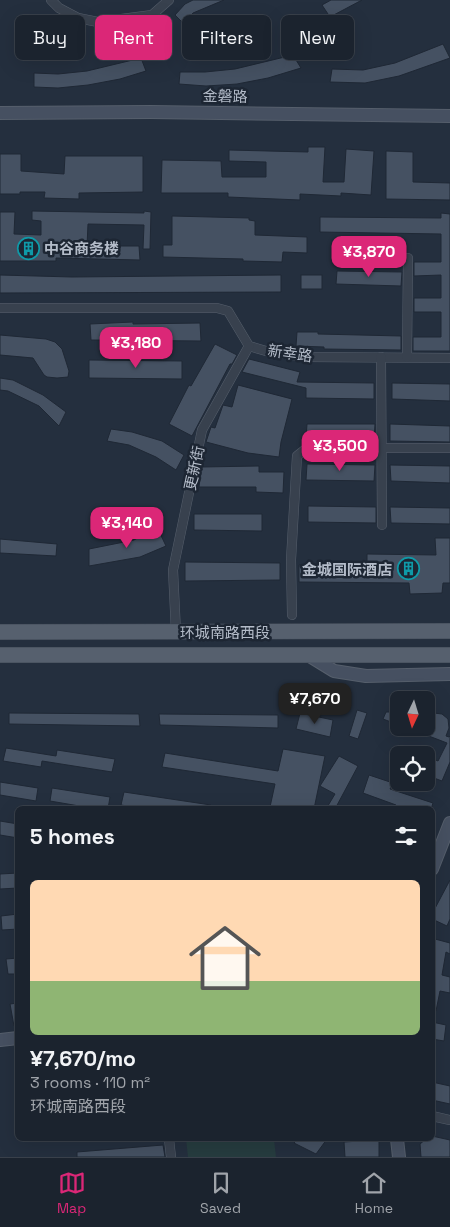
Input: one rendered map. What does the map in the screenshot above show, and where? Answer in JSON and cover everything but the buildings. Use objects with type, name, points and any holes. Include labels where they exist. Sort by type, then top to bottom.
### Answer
[{"type":"main road","name":"环城南路西段","points":[[0,632],[450,631]]},
{"type":"main road","name":"环城南路西段","points":[[0,655],[450,655]]},
{"type":"street","points":[[51,0],[59,8],[78,18],[98,22],[152,15],[168,0]]},
{"type":"street","name":"金磐路","points":[[0,113],[150,112],[450,116]]},
{"type":"street","points":[[407,357],[408,258]]},
{"type":"street","name":"新幸路","points":[[0,308],[217,308],[228,311],[249,346],[266,351],[305,357],[450,358]]},
{"type":"street","name":"更新街","points":[[176,632],[173,570],[202,430],[249,346]]},
{"type":"street","points":[[381,357],[382,525]]},
{"type":"street","points":[[292,615],[291,560],[297,456],[307,448],[450,448]]},
{"type":"street","points":[[308,655],[334,670],[366,676],[450,674]]},
{"type":"street","points":[[435,861],[450,823]]},
{"type":"street","points":[[0,1040],[15,1038]]},
{"type":"street","points":[[435,1117],[450,1120]]},
{"type":"street","points":[[169,1141],[171,1157]]},
{"type":"street","points":[[397,1141],[399,1157]]},
{"type":"green space","points":[[186,1141],[274,1141],[276,1157],[188,1157]]},
{"type":"place","name":"中谷商务楼","points":[[28,248]]},
{"type":"place","name":"金城国际酒店","points":[[408,569]]}]
